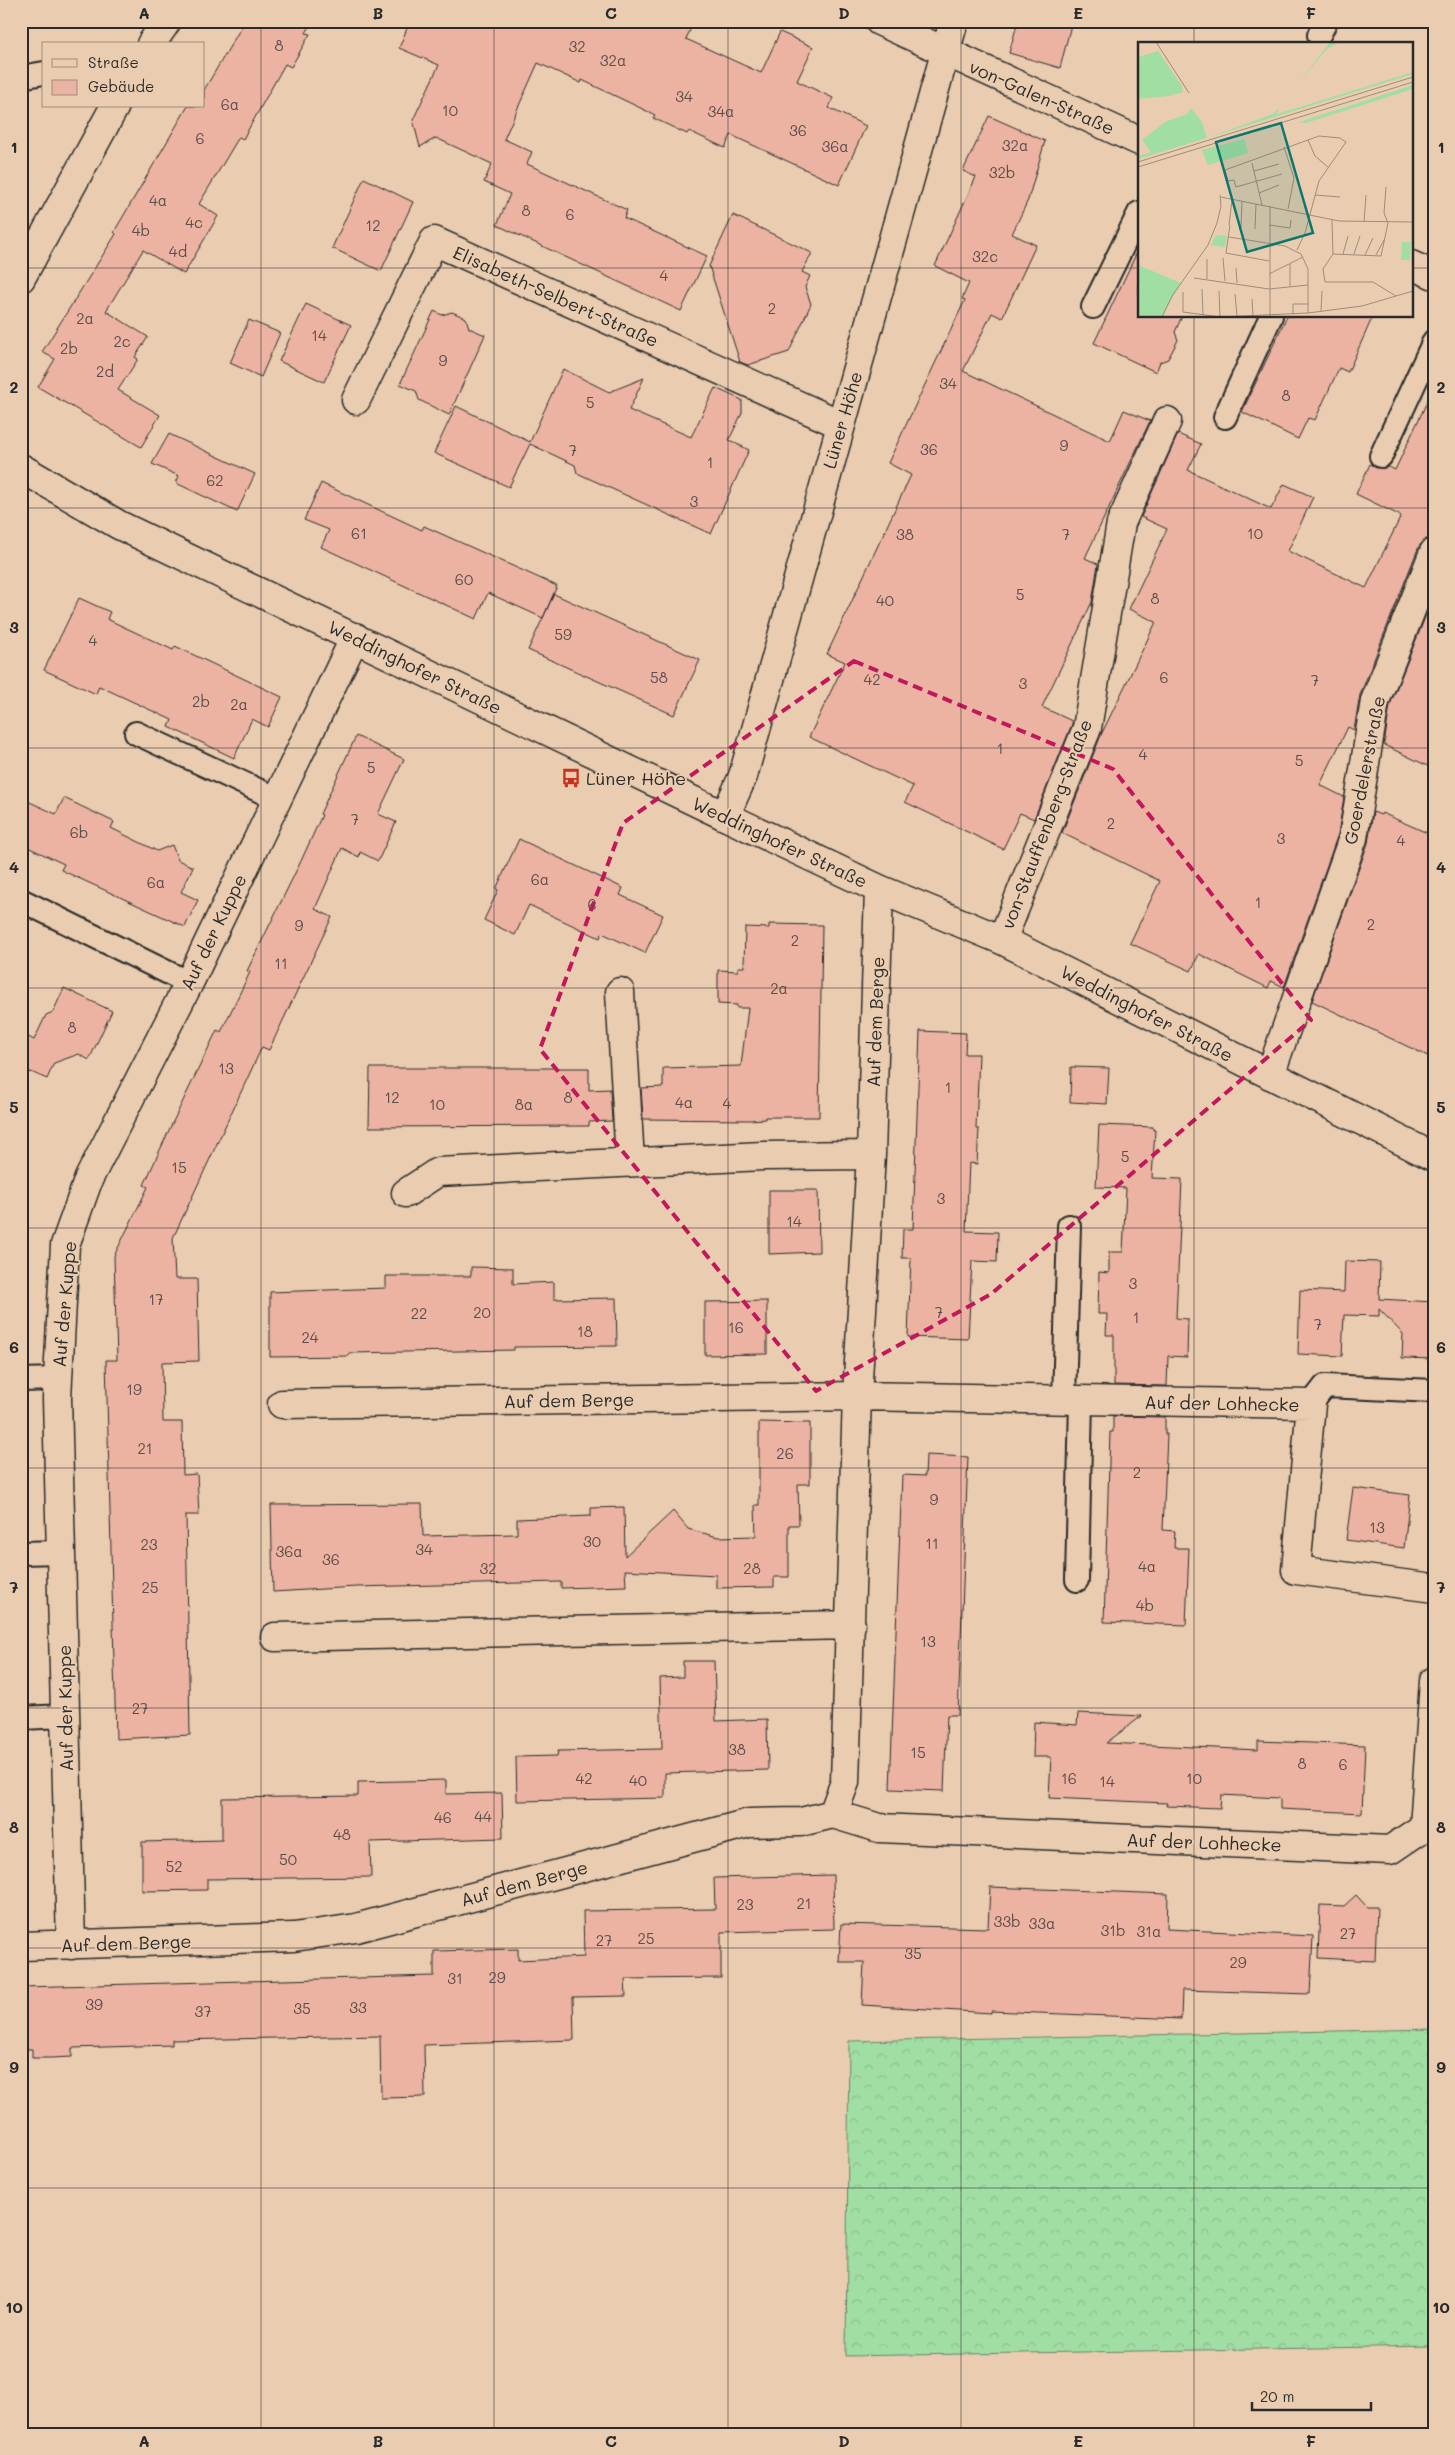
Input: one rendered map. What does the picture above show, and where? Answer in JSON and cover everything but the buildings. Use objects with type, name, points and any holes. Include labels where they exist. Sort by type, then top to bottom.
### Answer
[{"type":"street","points":[[152,42],[167,21]]},
{"type":"street","name":"von-Galen-Straße","points":[[879,21],[944,53],[1138,141]]},
{"type":"street","name":"Lüner Höhe","points":[[725,816],[743,776],[954,21]]},
{"type":"street","points":[[21,278],[114,108]]},
{"type":"street","name":"Elisabeth-Selbert-Straße","points":[[356,400],[434,241],[840,424]]},
{"type":"street","points":[[1412,265],[1434,275]]},
{"type":"street","name":"von-Stauffenberg-Straße","points":[[1002,940],[1087,728],[1121,523],[1168,421]]},
{"type":"street","name":"Weddinghofer Straße","points":[[21,468],[119,524],[879,889],[1002,940],[1434,1157]]},
{"type":"street","name":"Goerdelerstraße","points":[[1270,1075],[1353,838],[1374,701],[1434,552]]},
{"type":"street","name":"Auf der Kuppe","points":[[71,1945],[58,1379],[66,1246],[89,1178],[189,983],[355,637]]},
{"type":"street","name":"Auf dem Berge","points":[[21,1946],[294,1937],[356,1928],[748,1823],[801,1822],[833,1814],[845,1782],[857,1396],[871,1155],[879,889]]},
{"type":"street","points":[[620,992],[630,1161]]},
{"type":"street","points":[[406,1194],[438,1172],[630,1161],[763,1156],[871,1155]]},
{"type":"street","name":"Auf dem Berge","points":[[282,1404],[857,1396]]},
{"type":"street","name":"Auf der Lohhecke","points":[[857,1396],[1311,1404],[1296,1570],[1434,1588]]},
{"type":"street","points":[[275,1636],[851,1624]]},
{"type":"street","name":"Auf der Lohhecke","points":[[833,1814],[879,1828],[1390,1850],[1424,1827],[1434,1681]]},
{"type":"lane","points":[[21,77],[42,73]]},
{"type":"lane","points":[[1093,307],[1138,215]]},
{"type":"lane","points":[[1225,417],[1270,318]]},
{"type":"lane","points":[[1381,456],[1434,341]]},
{"type":"lane","points":[[136,733],[277,799]]},
{"type":"lane","points":[[21,900],[189,983]]},
{"type":"lane","points":[[1069,1226],[1077,1580]]},
{"type":"lane","points":[[21,1380],[58,1379]]},
{"type":"lane","points":[[1311,1404],[1325,1386],[1434,1391]]},
{"type":"lane","points":[[21,1553],[61,1552]]},
{"type":"lane","points":[[21,1718],[65,1716]]},
{"type":"highlighted area","points":[[854,661],[1113,769],[1311,1020],[991,1294],[816,1391],[540,1049],[623,823]]},
{"type":"green space","points":[[1434,2029],[1434,2346],[846,2356],[849,2041]]},
{"type":"place","name":"Lüner Höhe","points":[[571,778]]}]
